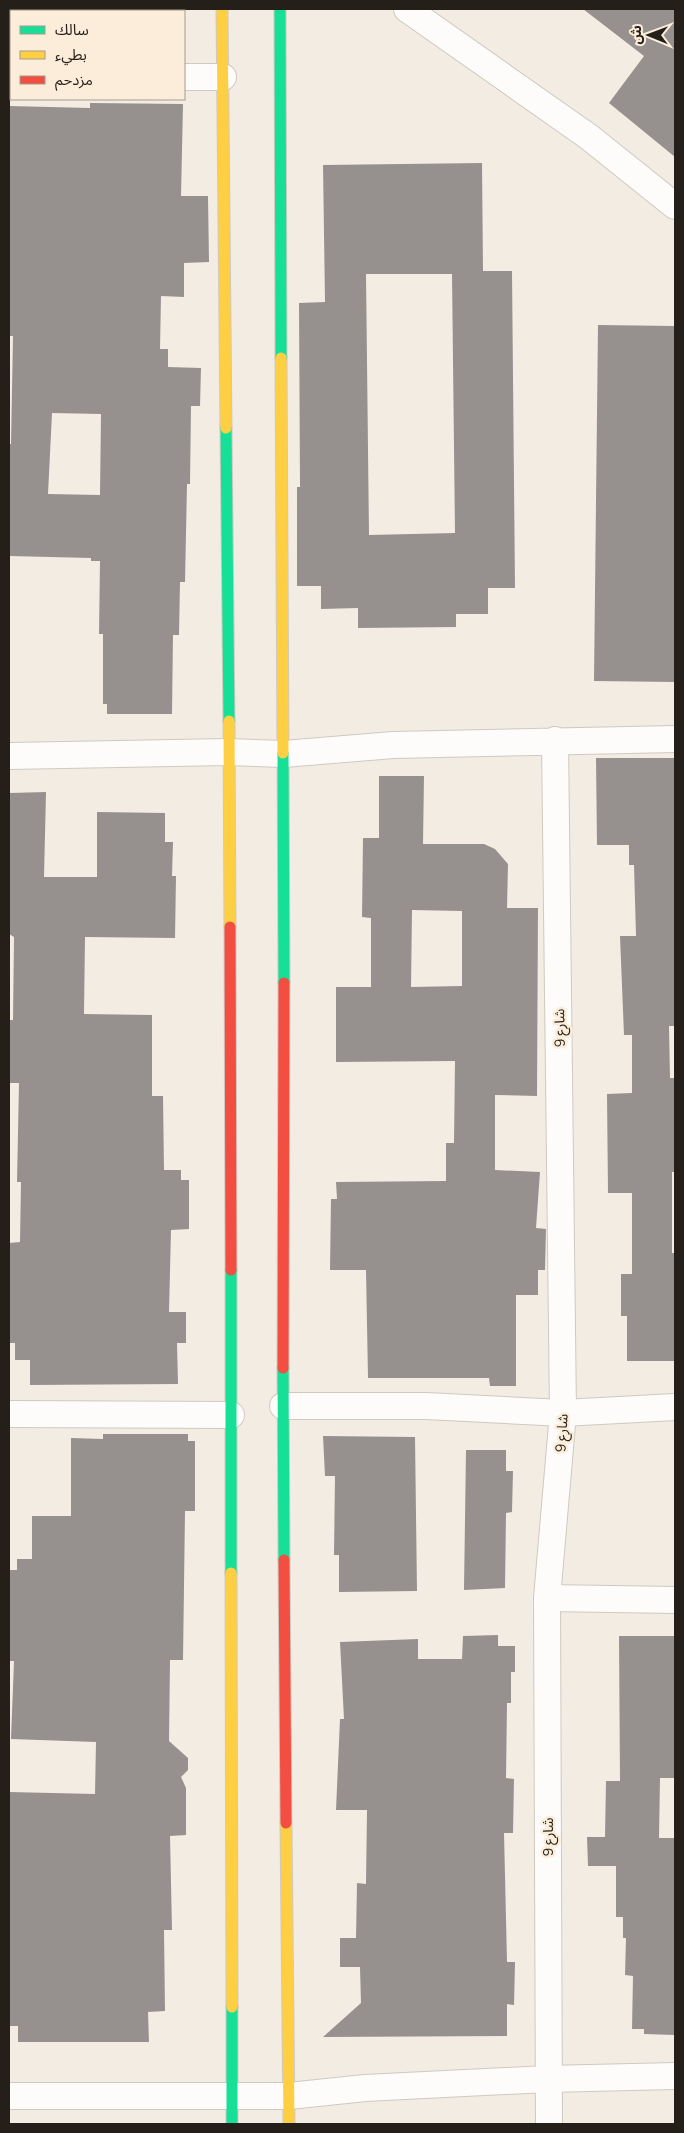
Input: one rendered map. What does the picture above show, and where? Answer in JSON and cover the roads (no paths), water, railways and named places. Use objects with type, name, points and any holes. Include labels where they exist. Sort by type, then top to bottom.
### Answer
[{"type":"street","points":[[222,9],[228,752],[232,2124]]},
{"type":"street","points":[[280,9],[285,850],[283,1406],[289,2124]]},
{"type":"street","points":[[407,9],[589,137],[675,206]]},
{"type":"street","points":[[185,77],[224,77]]},
{"type":"street","points":[[9,756],[228,752],[284,754],[393,745],[555,740],[675,739]]},
{"type":"street","name":"شارع 9","points":[[548,2124],[547,1598],[563,1413],[555,740]]},
{"type":"street","points":[[283,1406],[426,1406],[563,1413],[675,1407]]},
{"type":"street","points":[[9,1414],[230,1415]]},
{"type":"street","points":[[547,1598],[675,1600]]},
{"type":"street","points":[[9,2096],[289,2096],[365,2088],[547,2079],[675,2076]]}]
